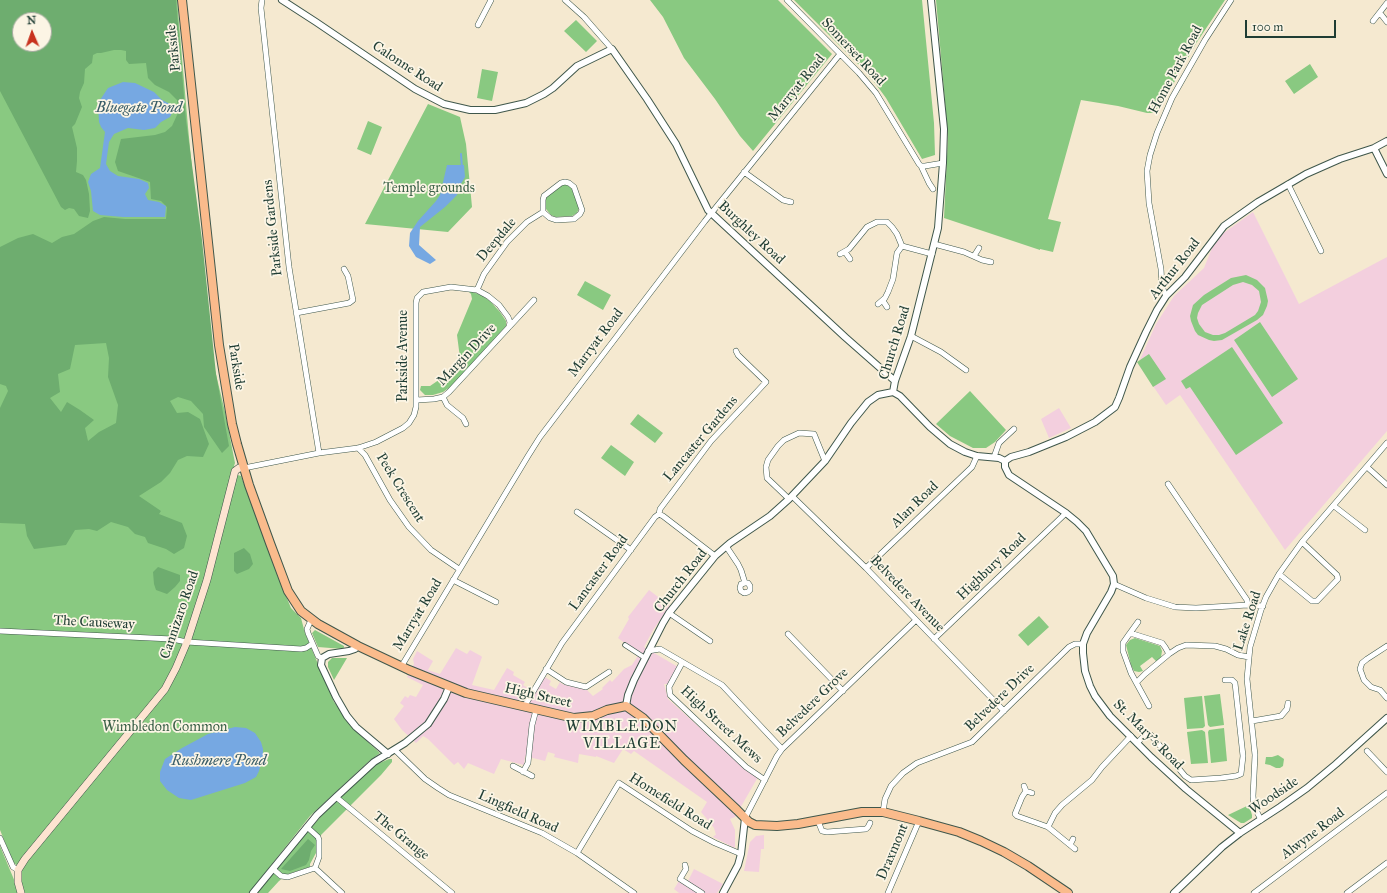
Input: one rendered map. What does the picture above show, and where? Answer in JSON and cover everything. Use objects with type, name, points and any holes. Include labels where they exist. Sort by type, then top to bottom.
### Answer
[{"type":"main road","name":"Parkside","points":[[182,0],[219,345],[232,424],[244,468],[288,591],[301,611],[311,620],[358,646],[401,667]]},
{"type":"main road","name":"Cannizaro Road","points":[[18,870],[25,859],[165,689],[187,642],[207,580],[235,471],[239,468],[244,468]]},
{"type":"main road","name":"High Street","points":[[401,667],[449,687],[478,696],[570,718],[580,718],[626,706]]},
{"type":"main road","points":[[626,706],[643,718],[684,760],[755,825],[777,826],[798,824],[862,812],[883,812],[958,832],[1004,852],[1068,893]]},
{"type":"main road","points":[[18,870],[18,882],[21,893]]},
{"type":"street","name":"Parkside Gardens","points":[[262,0],[261,8],[284,220],[296,313],[319,453]]},
{"type":"street","name":"Calonne Road","points":[[282,0],[422,93],[444,104],[470,110],[495,110],[526,103],[552,88],[577,66],[612,50]]},
{"type":"street","points":[[478,25],[491,0]]},
{"type":"street","name":"Burghley Road","points":[[565,0],[584,17],[612,50],[647,99],[676,144],[706,208],[711,214],[895,381]]},
{"type":"street","name":"Somerset Road","points":[[787,0],[859,73],[876,93],[921,166],[933,190]]},
{"type":"street","name":"Church Road","points":[[626,706],[630,689],[648,651],[669,613],[715,556],[726,546],[770,516],[790,497],[824,461],[868,402],[878,395],[893,392],[895,381],[911,336],[938,228],[944,129],[931,0]]},
{"type":"street","name":"Home Park Road","points":[[1166,296],[1162,287],[1161,269],[1148,203],[1147,171],[1150,155],[1157,133],[1172,98],[1205,40],[1231,0]]},
{"type":"street","points":[[1372,21],[1387,4]]},
{"type":"street","points":[[1380,13],[1387,22]]},
{"type":"street","name":"Marryat Road","points":[[401,667],[540,437],[711,214],[840,54]]},
{"type":"street","name":"Arthur Road","points":[[1005,461],[1066,437],[1095,422],[1115,406],[1130,367],[1146,332],[1166,296],[1185,277],[1224,226],[1258,202],[1288,184],[1330,164],[1374,148],[1387,141]]},
{"type":"street","points":[[1374,148],[1387,174]]},
{"type":"street","points":[[921,166],[943,163]]},
{"type":"street","points":[[744,172],[783,200],[791,202]]},
{"type":"street","points":[[569,182],[572,185],[581,205],[582,210],[578,217],[574,219],[556,220],[550,218],[543,212],[544,196],[561,183],[569,182]]},
{"type":"street","points":[[1288,184],[1321,251]]},
{"type":"street","name":"Deepdale","points":[[477,290],[484,274],[507,242],[527,222],[543,212]]},
{"type":"street","points":[[850,259],[842,253],[867,227],[877,222],[887,222],[897,234],[902,246]]},
{"type":"street","points":[[934,244],[964,252],[982,260],[991,262]]},
{"type":"street","points":[[902,246],[932,254]]},
{"type":"street","points":[[887,307],[880,302],[888,292],[893,279],[897,253],[902,246]]},
{"type":"street","points":[[974,256],[979,248]]},
{"type":"street","points":[[296,313],[349,303],[353,300],[348,276],[344,269]]},
{"type":"street","name":"Parkside Avenue","points":[[244,468],[319,453],[358,448],[376,442],[409,423],[414,415],[417,400],[417,298],[423,292],[436,289],[457,287],[477,290]]},
{"type":"street","name":"Margin Drive","points":[[477,290],[488,296],[499,305],[508,317],[510,322],[509,327]]},
{"type":"street","name":"Margin Drive","points":[[417,400],[443,397],[455,387],[534,300]]},
{"type":"street","points":[[911,336],[941,352],[966,370]]},
{"type":"street","points":[[736,351],[738,355],[770,386]]},
{"type":"street","name":"Lancaster Gardens","points":[[659,514],[660,509],[711,441],[766,382]]},
{"type":"street","points":[[893,392],[900,396],[930,427],[950,444],[965,452],[977,456],[994,457],[1005,461],[1005,467],[1010,475],[1077,522],[1086,532],[1111,571],[1114,584],[1146,598],[1175,607],[1196,608],[1248,605],[1263,606]]},
{"type":"street","points":[[443,397],[447,405],[463,418],[466,424]]},
{"type":"street","points":[[994,457],[999,443],[1014,429]]},
{"type":"street","points":[[790,497],[767,478],[766,467],[768,460],[778,446],[788,438],[798,433],[814,434],[824,461]]},
{"type":"street","name":"Lake Road","points":[[1260,820],[1254,806],[1253,796],[1255,755],[1247,679],[1253,635],[1266,597],[1279,574],[1302,542],[1387,444]]},
{"type":"street","name":"Peek Crescent","points":[[358,448],[365,455],[390,500],[409,527],[431,550],[460,569]]},
{"type":"street","name":"Alan Road","points":[[866,568],[972,467],[977,456]]},
{"type":"street","points":[[1367,468],[1387,485]]},
{"type":"street","points":[[1168,484],[1247,600],[1248,605]]},
{"type":"street","name":"Belvedere Avenue","points":[[790,497],[866,568],[1004,711]]},
{"type":"street","points":[[1334,506],[1365,530]]},
{"type":"street","points":[[577,512],[631,550]]},
{"type":"street","name":"Highbury Road","points":[[934,639],[1066,513]]},
{"type":"street","points":[[659,514],[715,556]]},
{"type":"street","name":"Lancaster Road","points":[[523,707],[562,643],[655,517],[659,514]]},
{"type":"street","points":[[1279,574],[1312,601],[1317,601],[1338,579],[1337,575],[1302,542]]},
{"type":"street","points":[[726,546],[738,564],[745,582]]},
{"type":"street","points":[[453,580],[496,602]]},
{"type":"street","name":"St. Mary's Road","points":[[1114,584],[1108,598],[1087,632],[1084,644],[1084,663],[1090,686],[1110,716],[1137,743],[1186,789],[1240,833]]},
{"type":"street","points":[[669,613],[710,641]]},
{"type":"street","points":[[311,620],[308,629],[312,644],[318,656],[322,658]]},
{"type":"street","name":"Belvedere Grove","points":[[746,818],[782,749],[916,620]]},
{"type":"street","points":[[1138,622],[1123,643],[1123,651],[1131,673],[1149,706]]},
{"type":"street","name":"The Causeway","points":[[0,631],[172,639],[187,642],[300,649],[306,648],[312,644]]},
{"type":"street","points":[[1130,633],[1162,643],[1169,654]]},
{"type":"street","points":[[788,634],[844,690]]},
{"type":"street","name":"Belvedere Drive","points":[[883,812],[885,799],[891,786],[903,773],[917,763],[972,742],[1069,647],[1075,644],[1084,644]]},
{"type":"street","points":[[625,645],[645,658]]},
{"type":"street","points":[[1137,682],[1169,654],[1186,645],[1215,646],[1226,649],[1238,655],[1249,657]]},
{"type":"street","points":[[322,658],[329,654],[349,651],[358,646]]},
{"type":"street","points":[[1387,646],[1367,659],[1362,664],[1360,669],[1364,680],[1371,687],[1380,690],[1387,698]]},
{"type":"street","points":[[648,651],[660,649],[722,685],[782,749]]},
{"type":"street","points":[[322,658],[321,665],[336,698],[347,716],[356,727],[388,754]]},
{"type":"street","name":"High Street Mews","points":[[682,663],[669,687],[670,695],[746,767],[765,780]]},
{"type":"street","points":[[546,669],[566,682],[586,687],[609,672]]},
{"type":"street","points":[[1137,743],[1145,735],[1151,735],[1185,776],[1191,780],[1221,778],[1241,774],[1243,756],[1235,683],[1232,680],[1225,680]]},
{"type":"street","points":[[253,893],[317,815],[374,762],[410,740],[430,721],[444,699],[449,687]]},
{"type":"street","points":[[1252,721],[1281,716],[1284,713],[1288,703]]},
{"type":"street","points":[[523,772],[528,763],[532,725],[536,710]]},
{"type":"street","name":"Woodside","points":[[1174,893],[1222,847],[1240,833],[1307,788],[1387,718]]},
{"type":"street","points":[[1048,827],[1055,813],[1062,805],[1092,780],[1130,736]]},
{"type":"street","name":"Lingfield Road","points":[[395,750],[425,779],[438,788],[455,797],[536,830],[577,853],[634,893]]},
{"type":"street","points":[[1367,751],[1387,772]]},
{"type":"street","points":[[514,766],[532,776]]},
{"type":"street","name":"Homefield Road","points":[[577,853],[619,783],[692,831],[741,854]]},
{"type":"street","points":[[1032,793],[1025,788],[1015,814],[1048,827],[1076,849]]},
{"type":"street","name":"Alwyne Road","points":[[1254,893],[1387,793]]},
{"type":"street","name":"The Grange","points":[[336,797],[452,893]]},
{"type":"street","points":[[723,893],[735,872],[741,854],[746,818]]},
{"type":"street","points":[[818,821],[822,831],[827,832],[866,829],[870,823]]},
{"type":"street","name":"Draxmont","points":[[888,893],[919,821]]},
{"type":"street","points":[[307,827],[320,840],[319,857],[315,868]]},
{"type":"street","points":[[0,838],[13,867],[18,870]]},
{"type":"street","points":[[1070,845],[1073,839]]},
{"type":"street","points":[[1347,893],[1387,863]]},
{"type":"street","points":[[685,865],[686,869],[680,879],[702,893]]},
{"type":"street","points":[[273,869],[281,876],[288,877],[315,868]]},
{"type":"street","points":[[315,868],[342,893]]},
{"type":"shaded area","points":[[1253,212],[1299,304],[1387,257],[1387,431],[1285,550],[1180,395],[1166,405],[1138,364],[1156,324],[1174,296],[1204,268],[1218,237]]},
{"type":"shaded area","points":[[1059,408],[1071,428],[1049,438],[1041,419]]},
{"type":"shaded area","points":[[649,590],[670,606],[653,630],[644,647],[678,667],[668,684],[664,684],[668,699],[749,772],[758,777],[735,817],[730,819],[735,830],[735,848],[713,837],[716,835],[714,828],[701,812],[707,802],[634,751],[631,754],[623,749],[614,763],[596,756],[579,754],[578,763],[554,757],[555,754],[548,752],[545,761],[525,756],[524,765],[501,759],[494,774],[468,763],[464,769],[458,762],[454,765],[428,739],[423,736],[416,743],[402,730],[394,719],[404,706],[400,703],[405,696],[408,698],[410,695],[416,697],[423,685],[407,677],[414,664],[413,659],[417,651],[433,661],[428,670],[440,674],[456,648],[467,654],[470,650],[481,656],[482,657],[472,685],[494,690],[507,668],[514,672],[513,675],[525,682],[523,685],[535,693],[545,677],[551,681],[549,685],[556,689],[560,682],[562,684],[587,690],[593,696],[603,689],[602,688],[610,680],[612,682],[624,669],[632,665],[639,654],[618,638],[629,619],[628,617]]},
{"type":"shaded area","points":[[764,835],[764,849],[761,849],[759,872],[744,871],[750,842],[756,836]]},
{"type":"shaded area","points":[[694,869],[723,884],[717,893],[679,893],[674,889],[679,881],[686,885]]},
{"type":"green space","name":"Wimbledon Common","points":[[0,0],[177,0],[209,345],[225,412],[235,463],[234,466],[238,475],[241,476],[291,608],[301,618],[305,633],[334,702],[358,733],[380,753],[368,762],[310,816],[249,893],[23,893],[20,880],[22,870],[13,862],[0,830]]},
{"type":"green space","points":[[0,0],[176,0],[186,120],[202,240],[216,374],[229,446],[222,453],[204,427],[203,414],[191,401],[178,397],[170,401],[177,413],[188,412],[200,419],[209,444],[203,457],[187,456],[178,460],[170,473],[161,482],[139,496],[161,511],[159,514],[182,523],[187,536],[184,548],[174,554],[166,549],[148,543],[145,537],[135,534],[128,527],[111,522],[97,531],[89,529],[75,530],[66,545],[34,549],[27,536],[25,524],[0,523],[0,408],[8,391],[6,386],[0,384],[0,247],[18,238],[33,234],[52,243],[62,237],[74,234],[93,221],[104,217],[125,219],[166,219],[167,207],[161,201],[151,199],[150,182],[118,171],[115,162],[121,139],[155,135],[165,132],[172,126],[178,113],[177,100],[169,92],[155,85],[148,78],[146,63],[129,64],[126,60],[126,51],[114,50],[97,53],[93,55],[92,63],[85,69],[84,83],[79,98],[82,107],[75,124],[72,127],[77,148],[76,172],[83,175],[86,180],[90,211],[88,218],[79,216],[74,209],[69,208],[65,210],[61,207],[0,91]],"holes":[[[106,343],[109,358],[108,377],[118,405],[116,423],[99,432],[88,441],[85,428],[94,420],[67,402],[61,412],[50,398],[60,392],[58,374],[70,369],[75,345]]]},
{"type":"green space","points":[[650,0],[778,0],[832,54],[753,151],[740,136],[715,99],[684,58],[663,17]]},
{"type":"green space","points":[[794,0],[922,0],[934,123],[935,155],[922,159],[886,98],[875,83]]},
{"type":"green space","points":[[936,0],[1225,0],[1197,42],[1158,113],[1147,113],[1118,106],[1081,100],[1048,219],[1061,222],[1053,252],[1040,250],[944,218],[948,136]]},
{"type":"green space","points":[[576,20],[597,41],[586,52],[564,31]]},
{"type":"green space","points":[[1310,64],[1318,77],[1294,94],[1285,81]]},
{"type":"green space","points":[[482,69],[498,72],[492,101],[477,98]]},
{"type":"green space","name":"Temple grounds","points":[[428,104],[460,117],[466,144],[472,207],[448,232],[365,224]]},
{"type":"green space","points":[[368,121],[382,127],[371,155],[357,149]]},
{"type":"green space","points":[[562,185],[571,187],[579,208],[577,213],[572,216],[556,217],[551,215],[546,209],[546,197]]},
{"type":"green space","points":[[1246,275],[1257,280],[1265,288],[1268,301],[1263,315],[1222,340],[1209,340],[1198,335],[1195,331],[1190,316],[1193,305],[1204,295],[1231,278]],"holes":[[[1243,282],[1252,285],[1259,291],[1261,302],[1255,315],[1225,333],[1213,335],[1205,332],[1199,324],[1197,318],[1202,305],[1233,285]]]},
{"type":"green space","points":[[585,281],[611,295],[603,310],[577,295]]},
{"type":"green space","points":[[467,290],[481,295],[490,301],[506,321],[506,326],[453,385],[443,392],[433,395],[425,395],[420,390],[421,386],[430,386],[455,369],[459,364],[460,358],[457,335],[472,299],[471,294]]},
{"type":"green space","points":[[1260,322],[1298,379],[1272,397],[1234,340]]},
{"type":"green space","points":[[1232,347],[1283,423],[1236,455],[1190,387],[1186,389],[1181,381]]},
{"type":"green space","points":[[1149,354],[1166,379],[1153,387],[1137,362]]},
{"type":"green space","points":[[970,391],[1006,430],[995,442],[986,448],[973,448],[950,436],[936,424]]},
{"type":"green space","points":[[638,414],[663,433],[655,443],[630,424]]},
{"type":"green space","points":[[611,445],[634,462],[625,476],[601,458]]},
{"type":"green space","points":[[244,548],[250,554],[253,564],[249,569],[237,574],[234,571],[234,553]]},
{"type":"green space","points":[[158,567],[180,575],[180,581],[167,594],[156,590],[154,584],[153,572]]},
{"type":"green space","points":[[1039,616],[1049,627],[1028,646],[1018,635]]},
{"type":"green space","points":[[315,630],[344,646],[343,649],[318,647],[312,633]]},
{"type":"green space","points":[[1135,638],[1160,646],[1162,651],[1161,657],[1157,662],[1152,657],[1140,666],[1143,671],[1139,672],[1134,671],[1131,665],[1126,645],[1130,640]]},
{"type":"green space","points":[[332,658],[347,658],[334,680],[328,667],[328,662]]},
{"type":"green space","points":[[1220,694],[1224,725],[1210,727],[1208,725],[1204,696]]},
{"type":"green space","points":[[1202,696],[1205,726],[1203,728],[1187,729],[1184,698]]},
{"type":"green space","points":[[1224,728],[1227,761],[1211,763],[1208,732],[1209,730]]},
{"type":"green space","points":[[1202,730],[1205,732],[1208,763],[1191,764],[1187,732]]},
{"type":"green space","points":[[1278,755],[1284,759],[1283,766],[1276,768],[1265,764],[1266,757]]},
{"type":"green space","points":[[392,759],[392,762],[381,775],[316,840],[318,847],[310,867],[288,874],[268,893],[257,893],[291,850],[324,813],[375,765]]},
{"type":"green space","points":[[1249,805],[1252,818],[1244,823],[1241,823],[1228,815]]},
{"type":"green space","points":[[308,839],[315,845],[306,865],[290,871],[281,869]]},
{"type":"green space","points":[[0,846],[15,882],[18,893],[0,893]]},
{"type":"water","name":"Bluegate Pond","points":[[123,82],[135,83],[154,92],[162,100],[170,104],[173,111],[170,117],[161,122],[155,128],[144,130],[128,128],[114,134],[109,142],[106,164],[110,171],[118,176],[139,179],[148,183],[149,188],[145,194],[148,200],[159,202],[166,206],[165,217],[123,217],[100,215],[93,211],[91,191],[88,182],[91,174],[100,168],[105,132],[99,122],[98,103],[108,88]]},
{"type":"water","points":[[447,165],[464,165],[465,177],[459,187],[457,195],[445,207],[420,227],[419,245],[436,260],[430,264],[416,257],[409,246],[410,233],[440,195]]},
{"type":"water","name":"Rushmere Pond","points":[[235,727],[246,728],[255,733],[261,742],[263,756],[256,777],[245,783],[191,800],[179,798],[167,790],[160,781],[160,772],[165,759],[208,734]]},
{"type":"waterway","points":[[461,154],[462,168]]},
{"type":"district","name":"WIMBLEDON VILLAGE","points":[[622,736]]}]
